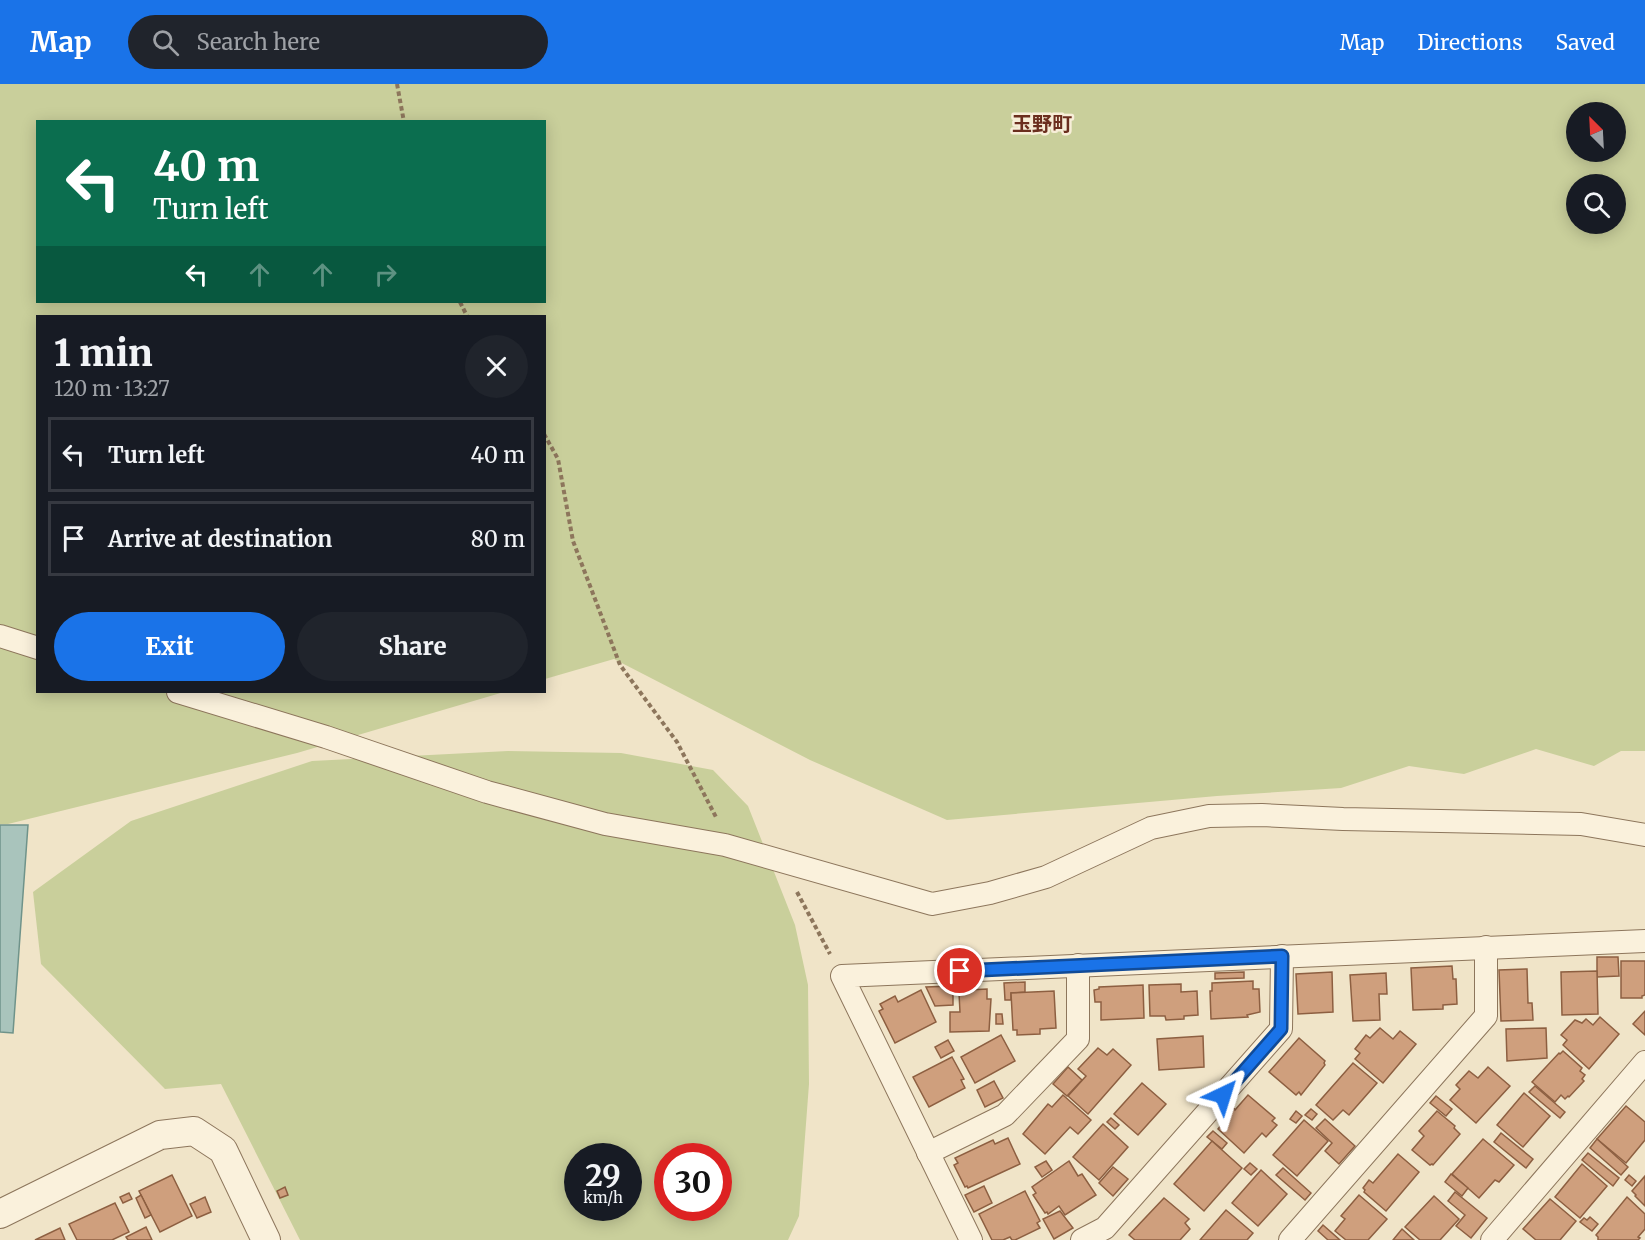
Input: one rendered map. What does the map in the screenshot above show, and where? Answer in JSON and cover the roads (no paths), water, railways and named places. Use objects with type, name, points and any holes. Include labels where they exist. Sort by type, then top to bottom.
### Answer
[{"type":"street","points":[[0,636],[36,647]]},
{"type":"street","points":[[181,693],[326,737],[487,792],[605,824],[725,845],[932,904],[990,893],[1046,877],[1151,828],[1209,816],[1262,815],[1581,824],[1645,835]]},
{"type":"street","points":[[971,1240],[842,976],[1645,941]]},
{"type":"street","points":[[1303,1235],[1486,1016],[1486,947]]},
{"type":"street","points":[[1082,1240],[1105,1228],[1281,1029],[1282,956]]},
{"type":"street","points":[[928,1153],[1005,1115],[1078,1039],[1078,965]]},
{"type":"street","points":[[1492,1240],[1645,1062]]},
{"type":"street","points":[[0,1214],[160,1135],[194,1131],[223,1150],[266,1240]]},
{"type":"water","points":[[0,825],[28,825],[13,1033],[0,1032]]},
{"type":"district","name":"玉野町","points":[[1042,124]]}]
